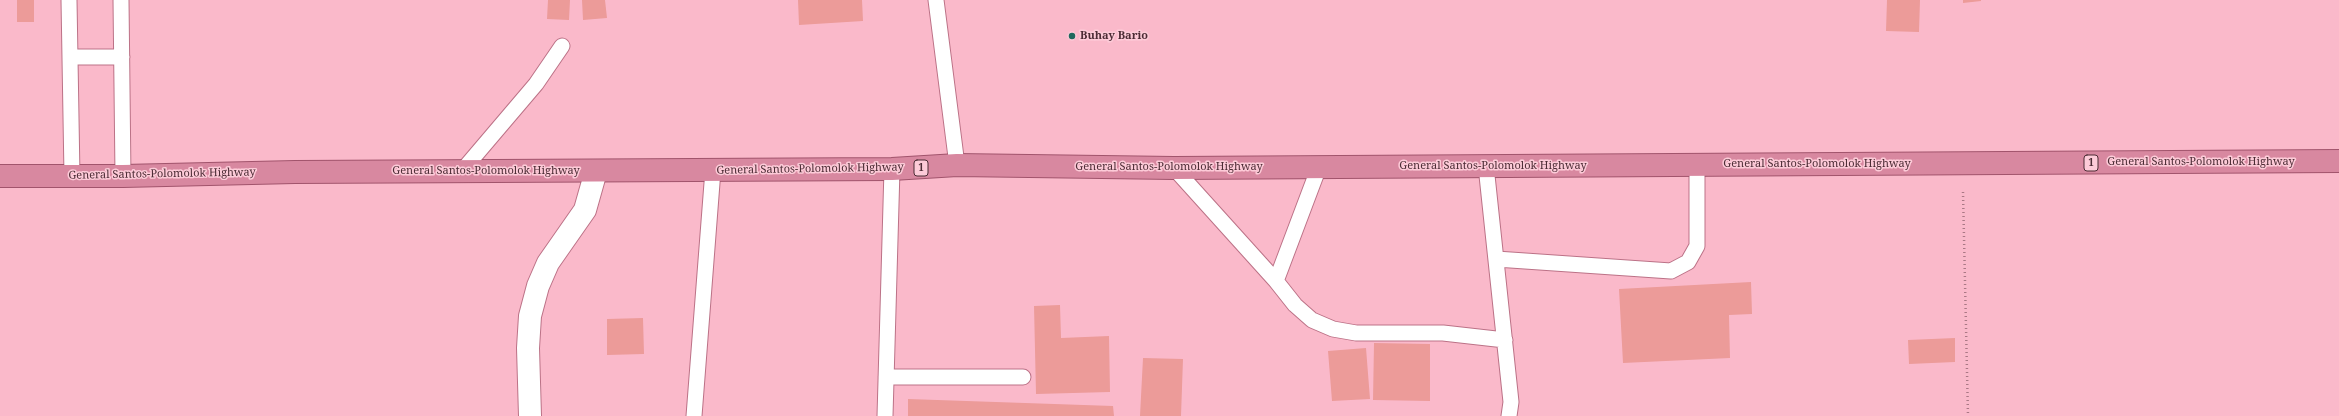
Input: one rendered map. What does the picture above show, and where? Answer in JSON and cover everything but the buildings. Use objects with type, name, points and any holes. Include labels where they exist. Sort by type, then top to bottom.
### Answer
[{"type":"highway","name":"General Santos-Polomolok Highway","points":[[0,176],[123,176],[295,172],[892,169],[958,166],[1174,168],[2339,161]]},
{"type":"street","points":[[530,416],[528,348],[530,316],[538,286],[548,263],[585,210],[596,171]]},
{"type":"lane","points":[[69,0],[72,176]]},
{"type":"lane","points":[[121,0],[123,176]]},
{"type":"lane","points":[[936,0],[958,166]]},
{"type":"lane","points":[[462,171],[536,84],[562,46]]},
{"type":"lane","points":[[70,57],[122,57]]},
{"type":"lane","points":[[1496,258],[1670,271],[1688,262],[1697,246],[1698,165]]},
{"type":"lane","points":[[1486,166],[1511,402],[1509,416]]},
{"type":"lane","points":[[1276,281],[1319,167]]},
{"type":"lane","points":[[1174,168],[1276,281],[1295,305],[1312,320],[1333,329],[1356,333],[1443,332],[1505,340]]},
{"type":"lane","points":[[885,416],[892,169]]},
{"type":"lane","points":[[694,416],[713,170]]},
{"type":"lane","points":[[886,377],[1023,378]]},
{"type":"path","points":[[1962,164],[1968,416]]},
{"type":"place","name":"Buhay Bario","points":[[1072,36]]}]
